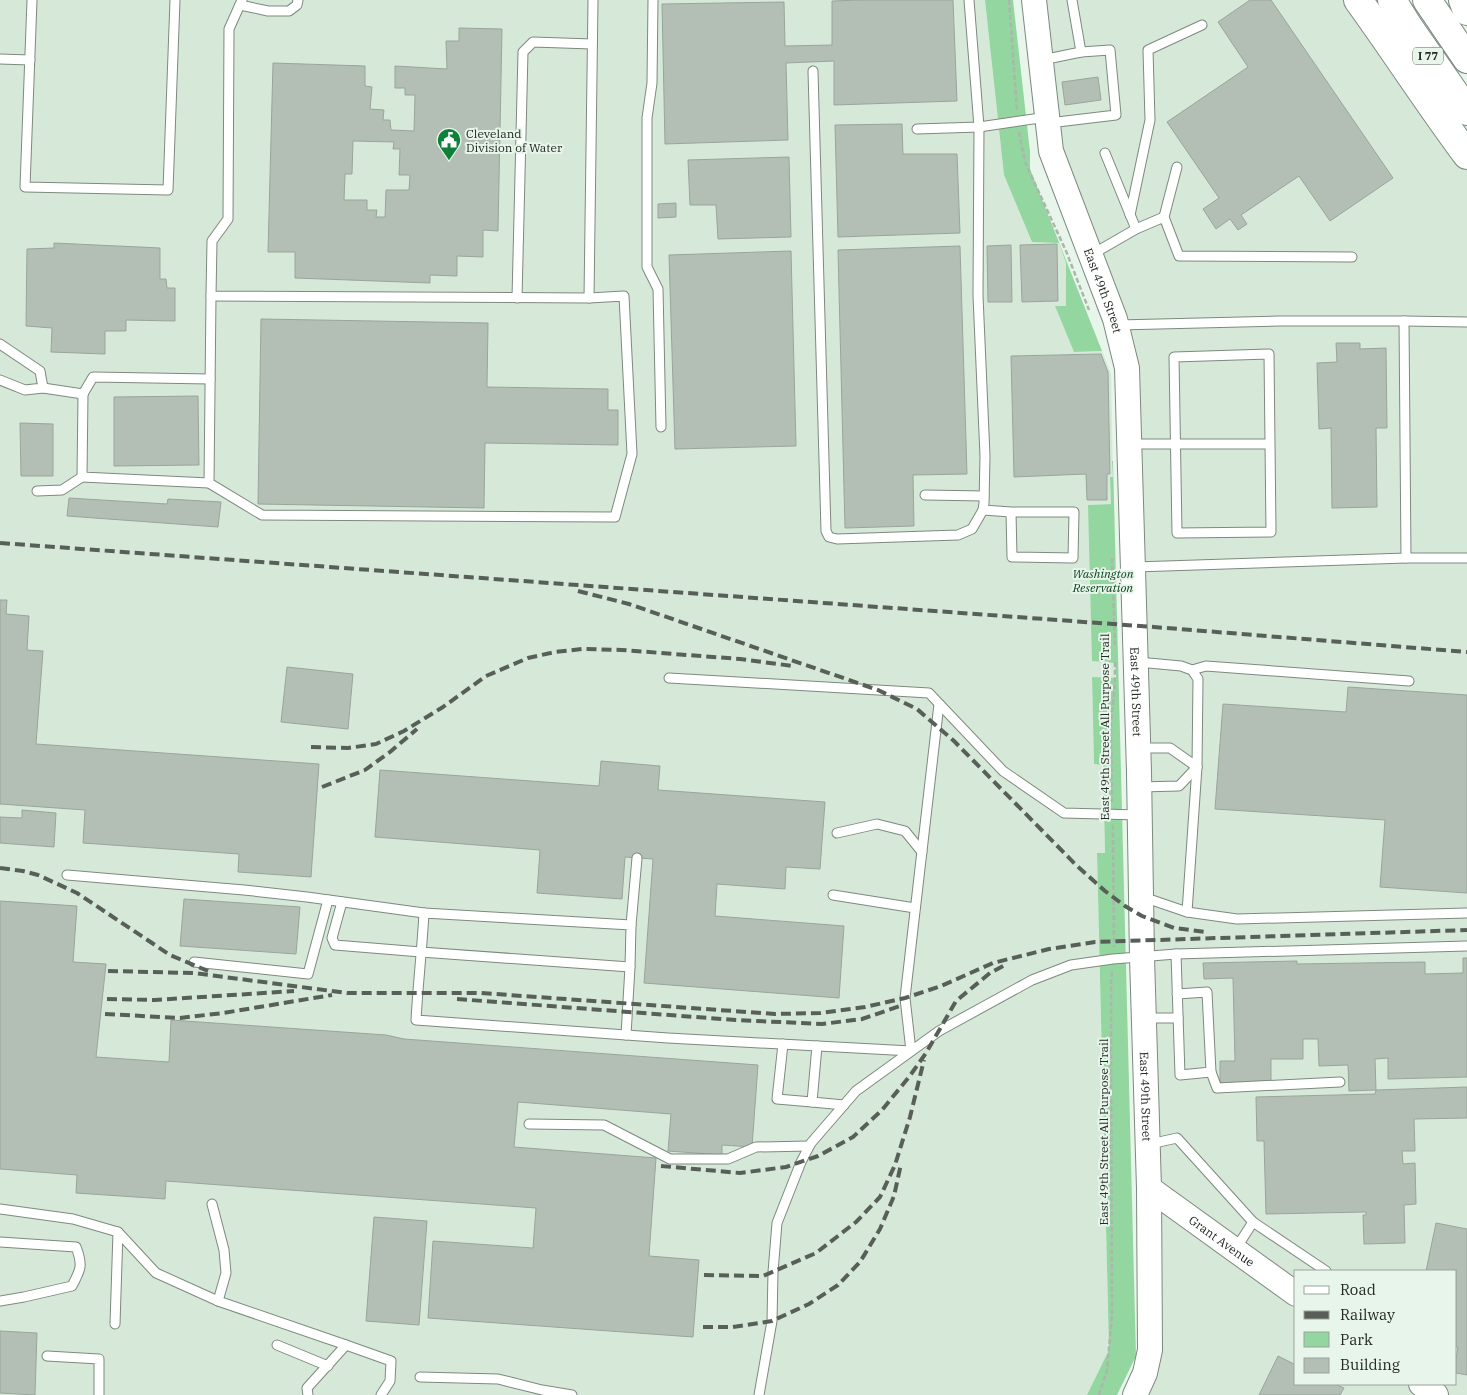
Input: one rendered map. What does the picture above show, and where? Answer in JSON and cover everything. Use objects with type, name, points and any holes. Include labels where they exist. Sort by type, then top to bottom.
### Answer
[{"type":"highway","points":[[1358,0],[1467,155]]},
{"type":"highway","name":"I 77","points":[[1392,0],[1467,111]]},
{"type":"highway","name":"I 77","points":[[1427,0],[1467,59]]},
{"type":"highway","points":[[1463,0],[1467,10]]},
{"type":"street","name":"East 49th Street","points":[[1034,0],[1051,151],[1116,325],[1127,368],[1129,444],[1122,562],[1122,658],[1138,748],[1149,1188],[1150,1350],[1145,1373],[1135,1395]]},
{"type":"street","name":"Grant Avenue","points":[[1149,1188],[1294,1293]]},
{"type":"street","points":[[1422,1385],[1436,1395]]},
{"type":"lane","points":[[32,0],[25,187],[168,190],[175,0]]},
{"type":"lane","points":[[209,482],[212,241],[228,219],[229,29],[241,2],[268,11],[289,11],[297,5],[298,0]]},
{"type":"lane","points":[[589,298],[593,0]]},
{"type":"lane","points":[[653,0],[652,83],[647,118],[647,267],[658,289],[661,427]]},
{"type":"lane","points":[[813,71],[826,531],[829,537],[837,539],[958,535],[972,529],[983,510],[985,456],[978,296],[979,127],[969,0]]},
{"type":"lane","points":[[1072,0],[1081,52]]},
{"type":"lane","points":[[1130,215],[1150,120],[1148,50],[1202,25]]},
{"type":"lane","points":[[517,298],[523,52],[534,42],[592,44]]},
{"type":"lane","points":[[917,129],[979,127],[1116,115],[1110,50],[1081,52],[1041,60]]},
{"type":"lane","points":[[0,59],[30,60]]},
{"type":"lane","points":[[1105,153],[1136,229]]},
{"type":"lane","points":[[1177,167],[1164,217],[1179,256],[1352,257]]},
{"type":"lane","points":[[1091,256],[1136,229],[1164,217]]},
{"type":"lane","points":[[37,491],[62,490],[82,477],[209,482],[262,515],[615,517],[632,454],[624,296],[517,298],[211,296]]},
{"type":"lane","points":[[1116,325],[1279,321],[1467,322]]},
{"type":"lane","points":[[1404,321],[1406,558]]},
{"type":"lane","points":[[0,344],[40,370],[43,388]]},
{"type":"lane","points":[[1269,354],[1270,444],[1271,532],[1178,533],[1174,357],[1269,354]]},
{"type":"lane","points":[[82,477],[82,394],[93,377],[210,379]]},
{"type":"lane","points":[[0,380],[25,390],[43,388],[82,394]]},
{"type":"lane","points":[[1129,444],[1270,444]]},
{"type":"lane","points":[[925,495],[984,496]]},
{"type":"lane","points":[[983,510],[1074,512],[1073,558],[1012,557],[1011,512]]},
{"type":"lane","points":[[1122,562],[1467,558]]},
{"type":"lane","points":[[1122,658],[1182,666],[1192,670],[1198,679],[1197,767],[1187,912]]},
{"type":"lane","points":[[1192,670],[1206,666],[1409,681]]},
{"type":"lane","points":[[669,678],[929,693],[1003,771],[1064,813],[1139,815]]},
{"type":"lane","points":[[911,1051],[905,998],[939,704]]},
{"type":"lane","points":[[1138,748],[1170,748],[1197,767]]},
{"type":"lane","points":[[1139,787],[1179,786],[1197,767]]},
{"type":"lane","points":[[837,833],[877,824],[905,831],[922,852]]},
{"type":"lane","points":[[626,1035],[631,925],[637,858]]},
{"type":"lane","points":[[67,875],[244,890],[424,913],[631,925]]},
{"type":"lane","points":[[833,895],[915,908]]},
{"type":"lane","points":[[1141,896],[1187,912],[1237,919],[1467,913]]},
{"type":"lane","points":[[194,962],[308,974],[328,900]]},
{"type":"lane","points":[[342,902],[332,938],[335,944],[630,967]]},
{"type":"lane","points":[[424,913],[416,1020],[626,1035],[911,1051]]},
{"type":"lane","points":[[759,1395],[772,1321],[777,1223],[801,1162],[810,1146],[856,1091],[939,1030],[1032,980],[1071,965],[1113,959],[1176,954],[1467,946]]},
{"type":"lane","points":[[1176,954],[1180,1074],[1211,1072]]},
{"type":"lane","points":[[1178,994],[1207,992],[1211,1072],[1217,1088],[1340,1082]]},
{"type":"lane","points":[[1144,1018],[1178,1018]]},
{"type":"lane","points":[[783,1044],[778,1099],[844,1105]]},
{"type":"lane","points":[[812,1102],[817,1046]]},
{"type":"lane","points":[[530,1124],[604,1125],[670,1159],[728,1159],[756,1147],[810,1146]]},
{"type":"lane","points":[[1148,1144],[1177,1138],[1254,1222],[1325,1270]]},
{"type":"lane","points":[[212,1204],[224,1250],[226,1273],[218,1301]]},
{"type":"lane","points":[[0,1209],[73,1219],[118,1232],[156,1273],[218,1301],[390,1361],[390,1381],[381,1395]]},
{"type":"lane","points":[[1235,1250],[1254,1222]]},
{"type":"lane","points":[[115,1324],[118,1232]]},
{"type":"lane","points":[[0,1242],[76,1247],[81,1259],[80,1272],[72,1286],[0,1301]]},
{"type":"lane","points":[[277,1345],[328,1366]]},
{"type":"lane","points":[[306,1393],[346,1345]]},
{"type":"lane","points":[[47,1356],[99,1359],[100,1395]]},
{"type":"lane","points":[[420,1377],[498,1379],[572,1395]]},
{"type":"path","points":[[1009,0],[1017,107]]},
{"type":"path","points":[[1020,136],[1025,162],[1066,251],[1090,313]]},
{"type":"path","name":"East 49th Street All Purpose Trail","points":[[1100,1395],[1106,1370],[1112,1316],[1111,983],[1114,915],[1111,723],[1115,685],[1122,658],[1122,562]]},
{"type":"shaded area","points":[[0,0],[985,0],[1004,175],[1032,242],[1059,243],[1066,263],[1066,306],[1055,306],[1074,352],[1102,351],[1111,374],[1113,477],[1110,477],[1111,504],[1088,505],[1111,596],[1115,679],[1092,677],[1094,764],[1102,764],[1105,853],[1097,854],[1109,1354],[1088,1395],[0,1395]]},
{"type":"shaded area","points":[[1029,0],[1358,0],[1467,155],[1467,1395],[1135,1395],[1145,1373],[1127,368],[1051,151]]},
{"type":"green space","points":[[985,0],[1013,0],[1030,152],[1030,169],[1102,351],[1074,352],[1055,306],[1066,306],[1066,263],[1059,243],[1032,242],[1004,175]]},
{"type":"green space","name":"Washington Reservation","points":[[1113,461],[1136,1356],[1117,1395],[1087,1395],[1109,1350],[1097,853],[1105,853],[1103,765],[1094,764],[1092,677],[1116,678],[1115,663],[1092,661],[1088,505],[1111,504],[1110,477],[1113,477]]},
{"type":"building","points":[[953,0],[957,101],[834,105],[834,61],[786,63],[788,140],[665,144],[662,4],[784,2],[785,46],[832,45],[832,1]]},
{"type":"building","points":[[1250,0],[1271,0],[1393,178],[1330,221],[1299,176],[1241,215],[1247,224],[1238,230],[1230,219],[1216,229],[1203,209],[1219,198],[1167,122],[1248,67],[1218,22]]},
{"type":"building","name":"Cleveland Division of Water","points":[[459,28],[502,29],[498,231],[483,230],[483,257],[457,256],[457,276],[430,275],[430,283],[295,278],[295,252],[268,252],[273,63],[365,66],[365,86],[372,87],[370,109],[384,110],[383,120],[390,120],[391,130],[414,131],[415,95],[405,95],[405,88],[395,88],[395,66],[447,69],[446,41],[459,41]],"holes":[[[353,141],[394,142],[393,149],[400,149],[399,175],[410,175],[409,190],[386,190],[385,217],[376,217],[377,210],[367,210],[367,200],[344,200],[345,174],[352,174]]]},
{"type":"building","points":[[1098,77],[1101,100],[1065,105],[1062,82]]},
{"type":"building","points":[[902,124],[903,154],[957,154],[960,233],[838,237],[835,125]]},
{"type":"building","points":[[789,157],[791,237],[718,239],[716,205],[690,205],[688,160]]},
{"type":"building","points":[[676,203],[676,217],[658,218],[658,204]]},
{"type":"building","points":[[54,243],[160,248],[160,279],[166,279],[167,288],[175,288],[175,321],[126,320],[126,331],[105,331],[105,354],[51,352],[52,328],[26,326],[27,249],[54,248]]},
{"type":"building","points":[[1057,244],[1058,301],[1022,302],[1020,245]]},
{"type":"building","points":[[1011,245],[1012,302],[988,302],[987,246]]},
{"type":"building","points":[[960,246],[967,474],[913,475],[914,526],[845,528],[838,250]]},
{"type":"building","points":[[791,251],[796,446],[675,449],[669,255]]},
{"type":"building","points":[[261,319],[488,323],[487,387],[608,389],[608,410],[618,410],[618,445],[485,443],[484,508],[258,504]]},
{"type":"building","points":[[1336,343],[1360,343],[1360,349],[1386,348],[1387,428],[1376,428],[1377,507],[1332,508],[1331,428],[1319,429],[1317,363],[1337,362]]},
{"type":"building","points":[[1101,354],[1108,372],[1110,474],[1107,474],[1107,500],[1087,500],[1086,474],[1014,477],[1011,356]]},
{"type":"building","points":[[198,396],[199,465],[114,466],[114,397]]},
{"type":"building","points":[[20,423],[53,424],[53,476],[21,476]]},
{"type":"building","points":[[69,498],[167,504],[168,499],[221,502],[218,527],[67,516]]},
{"type":"building","points":[[0,600],[7,600],[6,614],[29,616],[27,650],[43,651],[36,744],[319,764],[311,877],[238,872],[239,854],[83,843],[85,810],[0,804]]},
{"type":"building","points":[[287,667],[353,674],[348,729],[281,722]]},
{"type":"building","points":[[1348,687],[1467,695],[1467,893],[1380,887],[1385,820],[1215,809],[1223,704],[1346,712]]},
{"type":"building","points":[[601,761],[660,766],[658,790],[825,802],[820,869],[786,867],[785,889],[717,884],[715,916],[844,926],[839,998],[644,983],[653,859],[625,857],[622,899],[537,893],[540,850],[375,837],[380,770],[599,786]]},
{"type":"building","points":[[22,810],[56,813],[54,847],[0,843],[0,817],[22,818]]},
{"type":"building","points":[[184,899],[300,907],[296,954],[180,946]]},
{"type":"building","points":[[0,901],[77,906],[73,962],[106,964],[96,1057],[169,1062],[171,1020],[758,1065],[752,1147],[722,1145],[722,1155],[668,1151],[671,1114],[518,1102],[514,1147],[656,1158],[649,1256],[699,1260],[693,1337],[428,1318],[433,1241],[533,1248],[536,1208],[166,1181],[165,1199],[76,1193],[77,1175],[0,1169]]},
{"type":"building","points":[[1463,958],[1467,958],[1467,1077],[1388,1079],[1388,1058],[1375,1059],[1376,1090],[1349,1091],[1348,1065],[1319,1066],[1318,1039],[1303,1039],[1303,1059],[1271,1059],[1271,1083],[1220,1084],[1220,1061],[1235,1061],[1233,978],[1204,979],[1203,963],[1297,961],[1297,964],[1425,962],[1425,974],[1463,973]]},
{"type":"building","points":[[1467,1087],[1467,1118],[1414,1119],[1415,1151],[1402,1151],[1403,1164],[1415,1163],[1416,1204],[1404,1205],[1405,1243],[1364,1244],[1363,1215],[1366,1215],[1366,1212],[1266,1214],[1264,1141],[1257,1141],[1256,1097],[1375,1094],[1376,1090]]},
{"type":"building","points":[[374,1217],[427,1221],[419,1325],[366,1321]]},
{"type":"building","points":[[1436,1223],[1467,1229],[1467,1375],[1457,1373],[1457,1270],[1426,1270]]},
{"type":"building","points":[[0,1331],[37,1333],[35,1395],[0,1393]]},
{"type":"building","points":[[1278,1356],[1294,1364],[1294,1385],[1337,1385],[1344,1388],[1340,1395],[1259,1395]]},
{"type":"railway","points":[[0,543],[1154,627],[1467,652]]},
{"type":"railway","points":[[578,591],[629,604],[878,690],[917,709],[954,741],[1076,865],[1105,891],[1142,916],[1174,928],[1206,932]]},
{"type":"railway","points":[[311,747],[348,748],[376,744],[404,731],[443,707],[486,676],[528,658],[555,652],[582,649],[622,650],[740,659],[793,666]]},
{"type":"railway","points":[[322,787],[365,770],[417,729]]},
{"type":"railway","points":[[0,868],[38,875],[77,893],[170,955],[208,971]]},
{"type":"railway","points":[[108,971],[194,973],[347,993],[481,993],[775,1014],[820,1013],[865,1007],[905,998],[941,986],[993,963],[1049,949],[1095,942],[1467,930]]},
{"type":"railway","points":[[661,1166],[740,1173],[786,1167],[818,1156],[853,1137],[882,1110],[909,1077],[926,1053],[956,1001],[990,973],[1007,964]]},
{"type":"railway","points":[[107,999],[155,1000],[294,991]]},
{"type":"railway","points":[[105,1014],[180,1018],[332,995]]},
{"type":"railway","points":[[457,999],[736,1020],[822,1024],[862,1019],[903,1005]]},
{"type":"railway","points":[[704,1275],[763,1276],[816,1253],[856,1222],[880,1197],[895,1165],[910,1117],[924,1060]]},
{"type":"railway","points":[[703,1327],[733,1327],[772,1321],[809,1304],[838,1285],[860,1262],[880,1229],[894,1196],[901,1164]]},
{"type":"place","name":"Cleveland Division of Water","points":[[449,161]]}]
